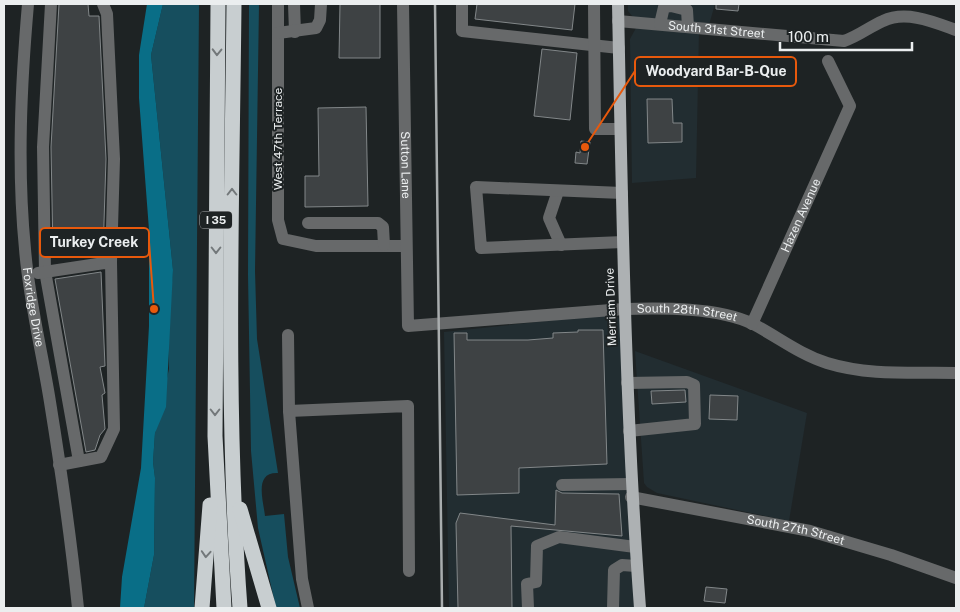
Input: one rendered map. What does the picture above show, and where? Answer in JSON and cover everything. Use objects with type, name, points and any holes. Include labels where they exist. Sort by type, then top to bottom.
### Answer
[{"type":"highway","name":"I 35","points":[[218,4],[215,436],[224,608]]},
{"type":"highway","name":"I 35","points":[[234,4],[231,328],[232,483],[240,608]]},
{"type":"highway","points":[[202,608],[215,436]]},
{"type":"highway","points":[[232,483],[269,608]]},
{"type":"main road","name":"Merriam Drive","points":[[618,4],[624,309],[631,491],[640,608]]},
{"type":"street","name":"Foxridge Drive","points":[[28,4],[20,142],[22,216],[28,274],[59,464],[78,608]]},
{"type":"street","points":[[50,4],[43,147],[45,271],[79,461]]},
{"type":"street","points":[[59,464],[101,457],[114,429],[111,262],[114,159],[107,14],[103,4]]},
{"type":"street","name":"West 47th Terrace","points":[[278,4],[279,230],[283,239],[316,246],[340,245]]},
{"type":"street","points":[[294,4],[295,32]]},
{"type":"street","points":[[278,33],[312,30],[319,25],[321,4]]},
{"type":"street","name":"Sutton Lane","points":[[403,4],[408,326]]},
{"type":"street","points":[[462,4],[462,31],[619,48]]},
{"type":"street","points":[[594,4],[595,129],[620,129]]},
{"type":"street","points":[[660,24],[664,7],[671,6],[687,10],[688,27]]},
{"type":"street","name":"South 31st Street","points":[[618,21],[844,41],[857,37],[884,20],[901,16],[925,19],[956,30]]},
{"type":"street","name":"Hazen Avenue","points":[[752,324],[850,106],[828,61]]},
{"type":"street","points":[[622,193],[476,187],[481,248],[623,242]]},
{"type":"street","points":[[558,190],[548,218],[561,245]]},
{"type":"street","points":[[308,223],[381,224],[383,227],[384,245]]},
{"type":"street","points":[[339,223],[340,245],[406,246]]},
{"type":"street","points":[[28,274],[111,262]]},
{"type":"street","name":"South 28th Street","points":[[408,326],[658,308],[724,315],[752,324],[798,352],[828,363],[867,372],[956,373]]},
{"type":"street","points":[[288,335],[289,411],[302,579],[308,608]]},
{"type":"street","points":[[627,383],[687,382],[694,385],[695,424],[629,431]]},
{"type":"street","points":[[289,411],[408,406],[409,571]]},
{"type":"street","name":"South 27th Street","points":[[562,485],[631,491],[810,531],[891,555],[956,578]]},
{"type":"street","points":[[528,608],[527,584],[536,582],[537,546],[559,537],[635,547]]},
{"type":"street","points":[[613,608],[614,570],[622,565],[636,566]]},
{"type":"shaded area","points":[[147,4],[163,4],[151,55],[173,270],[166,407],[155,433],[153,462],[155,478],[154,555],[144,608],[120,608],[122,577],[141,468],[149,326],[149,230],[139,98],[139,55]]},
{"type":"shaded area","points":[[163,4],[199,4],[194,608],[144,608],[154,555],[155,478],[153,462],[155,433],[169,369],[168,330],[173,270],[151,55]]},
{"type":"shaded area","points":[[249,4],[259,4],[255,271],[257,339],[278,473],[270,474],[266,477],[263,482],[262,495],[265,516],[284,514],[288,557],[300,608],[276,608],[258,528],[251,451],[248,275]]},
{"type":"shaded area","points":[[628,4],[715,4],[709,25],[633,17],[628,11]]},
{"type":"shaded area","points":[[636,28],[699,31],[696,178],[632,183],[630,39]]},
{"type":"shaded area","points":[[616,315],[621,321],[637,608],[449,608],[444,332]]},
{"type":"shaded area","points":[[635,351],[807,413],[789,521],[657,493],[647,487],[644,483]]},
{"type":"building","points":[[59,4],[88,4],[89,16],[99,16],[106,159],[103,254],[53,254],[51,147]]},
{"type":"building","points":[[340,4],[380,4],[380,58],[339,58]]},
{"type":"building","points":[[477,4],[575,4],[572,30],[475,19]]},
{"type":"building","points":[[716,4],[739,4],[738,11],[716,9]]},
{"type":"building","points":[[542,49],[577,53],[570,120],[534,116]]},
{"type":"building","points":[[647,99],[672,99],[673,123],[682,123],[682,142],[648,143]]},
{"type":"building","points":[[366,107],[368,206],[305,207],[305,176],[319,176],[318,108]]},
{"type":"building","points":[[581,141],[590,142],[587,164],[575,163],[576,152],[580,153]]},
{"type":"building","points":[[101,272],[105,366],[100,367],[105,393],[102,395],[105,429],[100,435],[95,450],[86,452],[55,279]]},
{"type":"building","points":[[578,330],[603,330],[607,464],[519,468],[519,493],[457,495],[454,333],[467,333],[467,340],[528,340],[553,338],[553,333],[578,332]]},
{"type":"building","points":[[685,390],[686,402],[652,404],[651,391]]},
{"type":"building","points":[[710,395],[738,396],[737,420],[709,419]]},
{"type":"building","points":[[556,490],[562,493],[619,494],[622,536],[511,526],[512,608],[458,608],[456,523],[460,513],[555,525]]},
{"type":"building","points":[[706,587],[727,589],[725,603],[704,601]]},
{"type":"railway","points":[[435,4],[442,608]]},
{"type":"place","name":"Woodyard Bar-B-Que","points":[[585,147]]},
{"type":"place","name":"Turkey Creek","points":[[154,309]]}]
